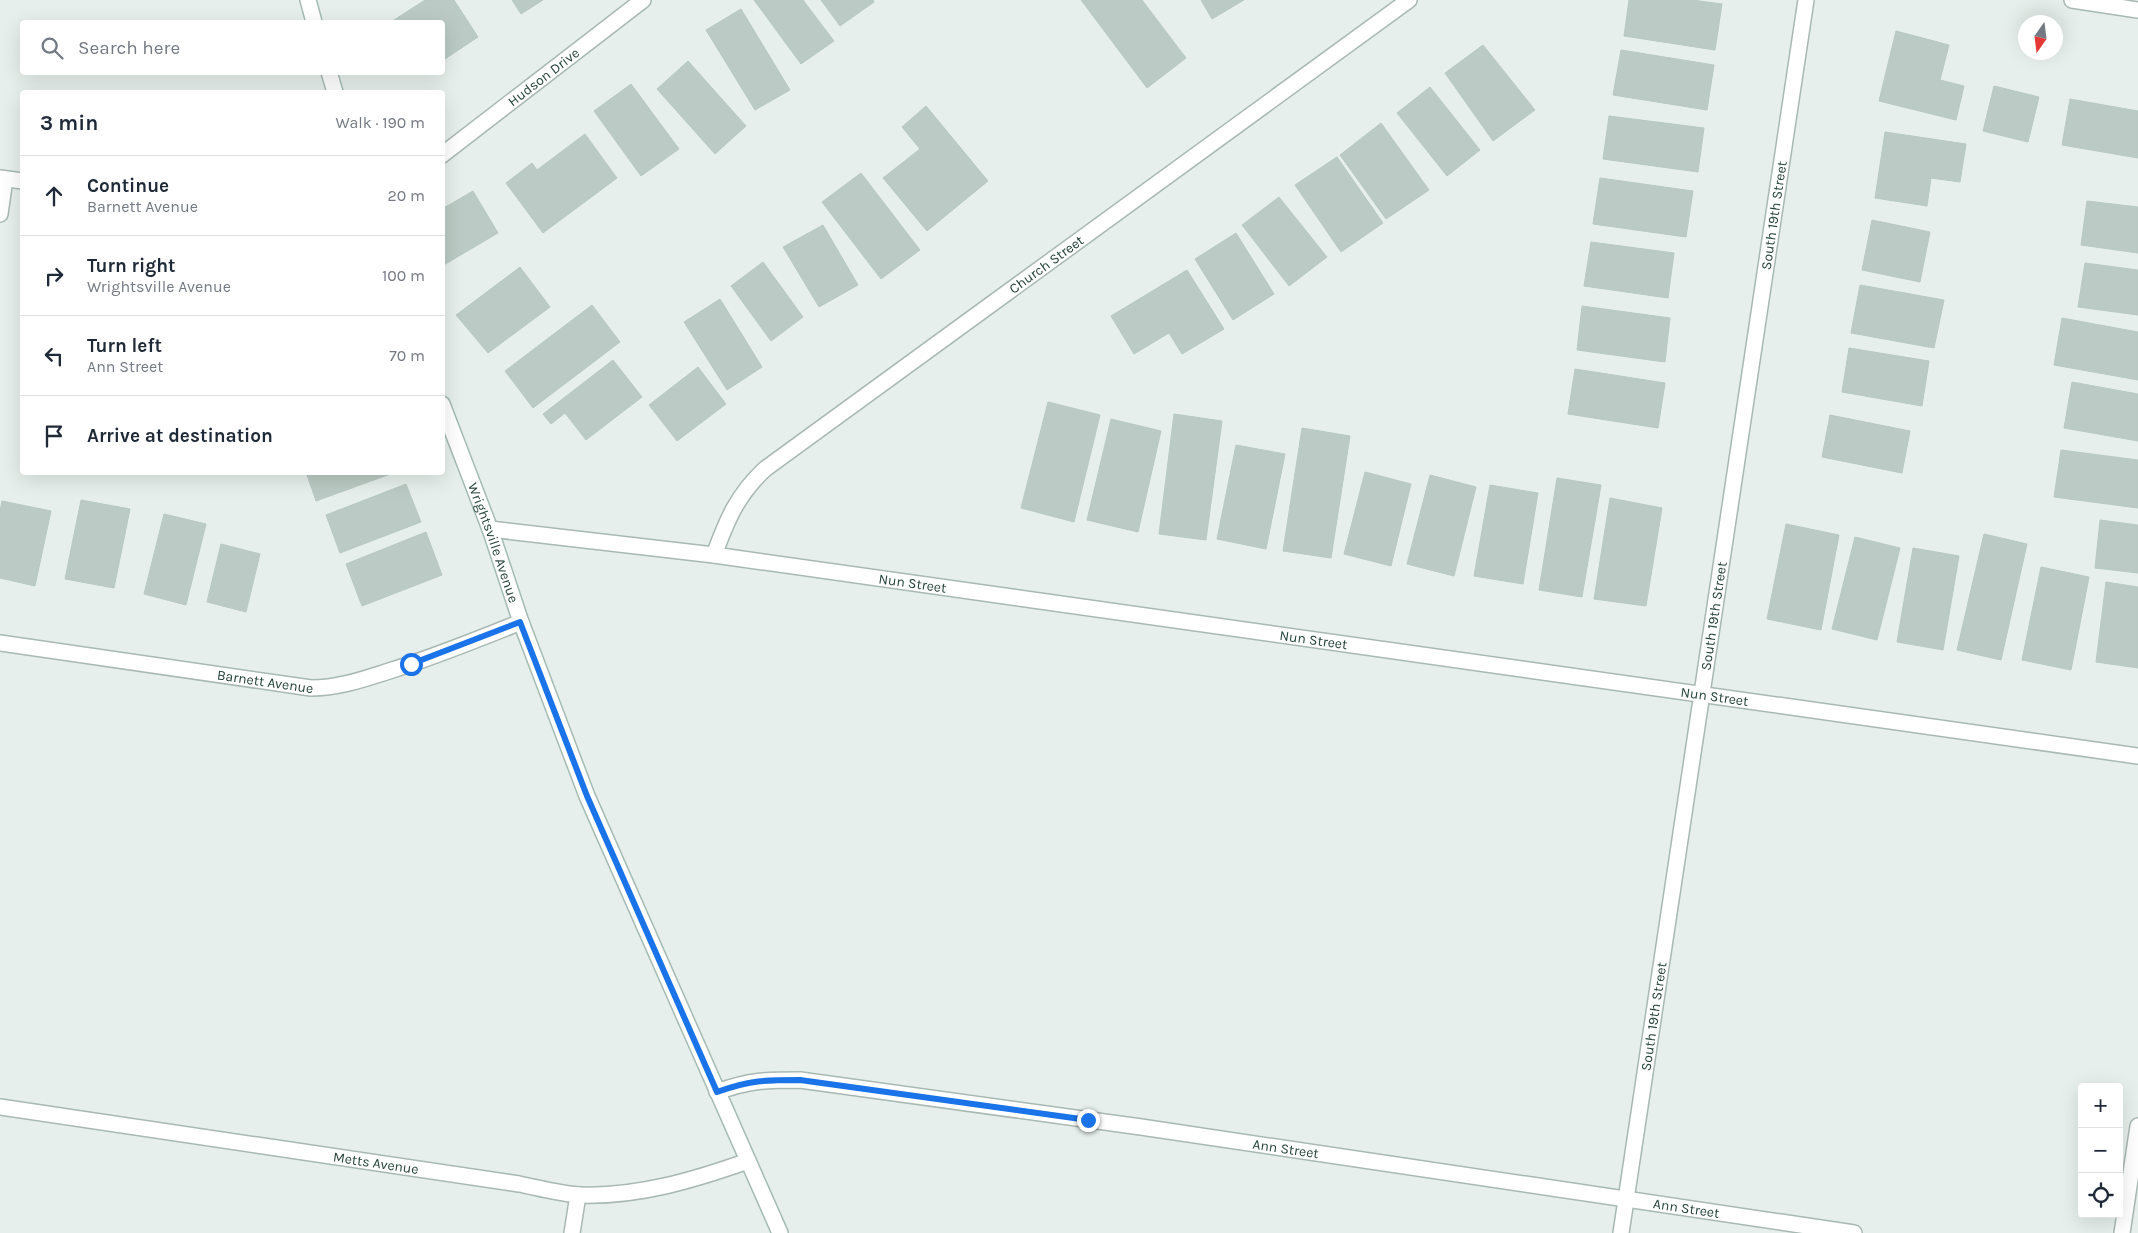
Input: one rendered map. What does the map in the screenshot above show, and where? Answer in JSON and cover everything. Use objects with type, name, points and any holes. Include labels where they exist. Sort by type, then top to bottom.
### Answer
[{"type":"street","points":[[308,0],[313,20]]},
{"type":"street","name":"Hudson Drive","points":[[445,153],[643,0]]},
{"type":"street","name":"Church Street","points":[[714,555],[726,520],[734,505],[749,484],[765,469],[1409,0]]},
{"type":"street","name":"South 19th Street","points":[[1621,1233],[1655,1020],[1701,694],[1806,0]]},
{"type":"street","points":[[2072,0],[2138,10]]},
{"type":"street","points":[[330,75],[334,90]]},
{"type":"street","points":[[0,214],[3,178],[20,181]]},
{"type":"street","name":"Wrightsville Avenue","points":[[445,412],[490,529],[520,622],[587,796],[780,1233]]},
{"type":"street","name":"Nun Street","points":[[490,529],[714,555],[2138,756]]},
{"type":"street","name":"Barnett Avenue","points":[[0,643],[311,688],[327,688],[346,685],[411,664],[520,622]]},
{"type":"street","name":"Ann Street","points":[[717,1092],[738,1084],[760,1080],[800,1080],[1141,1127],[1854,1233]]},
{"type":"street","name":"Metts Avenue","points":[[0,1107],[578,1195],[609,1194],[657,1188],[695,1180],[748,1161]]},
{"type":"street","points":[[2122,1233],[2138,1126]]},
{"type":"street","points":[[572,1233],[578,1195]]},
{"type":"building","points":[[425,0],[454,0],[478,37],[445,59],[445,20],[394,20]]},
{"type":"building","points":[[512,0],[543,0],[521,14]]},
{"type":"building","points":[[754,0],[803,0],[834,41],[801,64]]},
{"type":"building","points":[[821,0],[873,0],[874,2],[840,26]]},
{"type":"building","points":[[1081,0],[1142,0],[1186,58],[1147,88]]},
{"type":"building","points":[[1201,0],[1244,0],[1212,19]]},
{"type":"building","points":[[1629,0],[1692,0],[1722,4],[1715,50],[1624,36]]},
{"type":"building","points":[[741,9],[790,90],[755,110],[706,30]]},
{"type":"building","points":[[1896,31],[1949,45],[1940,80],[1964,86],[1956,120],[1879,101]]},
{"type":"building","points":[[1483,45],[1535,110],[1493,141],[1445,73]]},
{"type":"building","points":[[1621,50],[1714,65],[1707,110],[1613,95]]},
{"type":"building","points":[[688,61],[746,126],[715,154],[657,89]]},
{"type":"building","points":[[631,84],[679,149],[641,176],[594,111]]},
{"type":"building","points":[[1994,86],[2039,97],[2028,142],[1983,131]]},
{"type":"building","points":[[1430,87],[1480,150],[1447,176],[1397,113]]},
{"type":"building","points":[[2070,99],[2138,111],[2138,158],[2062,145]]},
{"type":"building","points":[[926,106],[988,181],[927,231],[883,178],[920,149],[902,127]]},
{"type":"building","points":[[1609,116],[1704,128],[1698,172],[1603,159]]},
{"type":"building","points":[[1381,123],[1429,190],[1386,219],[1340,155]]},
{"type":"building","points":[[1885,132],[1966,144],[1960,182],[1931,178],[1927,206],[1875,198]]},
{"type":"building","points":[[585,134],[617,178],[543,233],[506,183],[532,163],[537,170]]},
{"type":"building","points":[[1337,157],[1383,223],[1341,252],[1295,185]]},
{"type":"building","points":[[861,173],[920,250],[881,279],[822,202]]},
{"type":"building","points":[[1600,178],[1693,191],[1686,237],[1593,224]]},
{"type":"building","points":[[473,191],[498,233],[445,264],[445,207]]},
{"type":"building","points":[[1279,197],[1327,257],[1289,286],[1242,225]]},
{"type":"building","points":[[2087,201],[2138,207],[2138,253],[2081,245]]},
{"type":"building","points":[[1872,220],[1930,232],[1920,282],[1862,270]]},
{"type":"building","points":[[823,225],[858,285],[819,307],[783,247]]},
{"type":"building","points":[[1236,233],[1274,294],[1233,320],[1195,259]]},
{"type":"building","points":[[1591,242],[1674,253],[1668,298],[1584,286]]},
{"type":"building","points":[[763,262],[803,317],[771,341],[731,286]]},
{"type":"building","points":[[2085,263],[2138,270],[2138,315],[2078,307]]},
{"type":"building","points":[[520,267],[550,307],[488,353],[456,315]]},
{"type":"building","points":[[1187,270],[1224,329],[1182,354],[1169,333],[1134,354],[1111,316]]},
{"type":"building","points":[[1860,285],[1944,300],[1934,348],[1851,333]]},
{"type":"building","points":[[720,299],[762,367],[727,390],[684,322]]},
{"type":"building","points":[[592,305],[620,342],[533,408],[505,371]]},
{"type":"building","points":[[1582,306],[1670,318],[1665,362],[1577,350]]},
{"type":"building","points":[[2062,318],[2138,332],[2138,380],[2054,365]]},
{"type":"building","points":[[1849,348],[1929,361],[1922,406],[1842,392]]},
{"type":"building","points":[[613,360],[642,397],[586,440],[565,413],[551,424],[543,414]]},
{"type":"building","points":[[698,367],[726,404],[677,441],[649,405]]},
{"type":"building","points":[[1575,369],[1665,383],[1658,428],[1568,414]]},
{"type":"building","points":[[2072,382],[2138,394],[2138,441],[2064,428]]},
{"type":"building","points":[[1048,402],[1100,415],[1074,522],[1021,508]]},
{"type":"building","points":[[1174,414],[1222,421],[1206,540],[1159,534]]},
{"type":"building","points":[[1830,415],[1910,431],[1902,473],[1822,457]]},
{"type":"building","points":[[1111,419],[1161,431],[1138,532],[1087,520]]},
{"type":"building","points":[[1302,428],[1350,436],[1331,558],[1283,551]]},
{"type":"building","points":[[1236,445],[1285,454],[1266,549],[1217,539]]},
{"type":"building","points":[[2061,450],[2138,460],[2138,508],[2054,497]]},
{"type":"building","points":[[1365,472],[1411,484],[1391,566],[1344,554]]},
{"type":"building","points":[[307,475],[388,475],[316,501]]},
{"type":"building","points":[[1430,475],[1476,487],[1454,576],[1407,564]]},
{"type":"building","points":[[1557,478],[1601,485],[1582,597],[1539,590]]},
{"type":"building","points":[[406,484],[421,522],[340,553],[326,515]]},
{"type":"building","points":[[1490,485],[1538,493],[1523,584],[1474,576]]},
{"type":"building","points":[[1610,498],[1662,508],[1646,606],[1594,599]]},
{"type":"building","points":[[81,500],[130,509],[114,588],[65,579]]},
{"type":"building","points":[[2,501],[51,511],[35,586],[0,578],[0,511]]},
{"type":"building","points":[[164,514],[206,524],[186,605],[144,594]]},
{"type":"building","points":[[2100,520],[2138,525],[2138,573],[2095,568]]},
{"type":"building","points":[[1786,524],[1839,535],[1821,630],[1767,619]]},
{"type":"building","points":[[426,532],[442,575],[362,606],[346,564]]},
{"type":"building","points":[[1984,534],[2027,544],[2001,660],[1957,650]]},
{"type":"building","points":[[1855,537],[1900,548],[1877,640],[1832,629]]},
{"type":"building","points":[[221,544],[260,554],[246,612],[207,602]]},
{"type":"building","points":[[1913,548],[1959,556],[1943,650],[1897,642]]},
{"type":"building","points":[[2041,567],[2089,577],[2071,670],[2022,660]]},
{"type":"building","points":[[2106,582],[2138,587],[2138,668],[2096,662]]},
{"type":"route","points":[[411,664],[520,622],[587,796],[717,1092],[738,1084],[760,1080],[800,1080],[1088,1120]]}]
